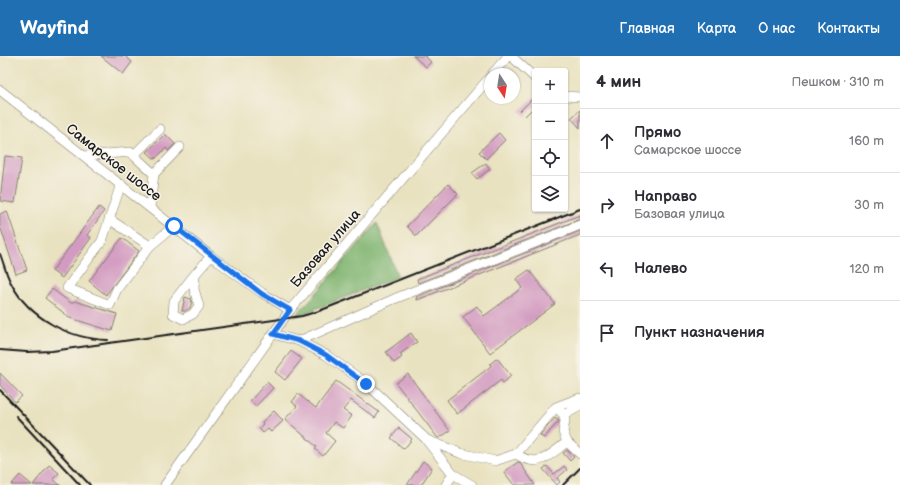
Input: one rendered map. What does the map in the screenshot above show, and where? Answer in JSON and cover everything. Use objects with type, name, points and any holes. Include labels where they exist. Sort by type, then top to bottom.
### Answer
[{"type":"street","points":[[498,68],[509,56],[532,75]]},
{"type":"street","name":"Базовая улица","points":[[166,485],[290,310],[484,84]]},
{"type":"street","name":"Самарское шоссе","points":[[0,90],[262,294],[290,310]]},
{"type":"street","points":[[568,96],[580,97]]},
{"type":"street","points":[[134,155],[160,129]]},
{"type":"street","points":[[150,207],[154,174],[180,147]]},
{"type":"street","points":[[84,156],[130,152],[154,174]]},
{"type":"street","points":[[121,184],[102,241],[67,288],[110,304],[117,289],[150,246],[174,226]]},
{"type":"street","points":[[109,219],[150,246]]},
{"type":"street","points":[[299,341],[394,299],[580,225]]},
{"type":"street","points":[[195,274],[212,256]]},
{"type":"street","points":[[273,334],[299,341],[326,355],[366,384],[427,440],[453,474],[472,485]]},
{"type":"street","points":[[427,440],[460,453],[495,461],[516,454],[556,407],[580,398]]},
{"type":"street","points":[[564,416],[580,406]]},
{"type":"street","points":[[556,407],[564,416],[566,421],[563,432],[567,442],[580,454]]},
{"type":"street","points":[[516,454],[526,460],[543,460],[567,442]]},
{"type":"street","points":[[446,485],[453,474]]},
{"type":"green space","points":[[377,223],[398,277],[294,317],[312,298]]},
{"type":"building","points":[[101,56],[125,56],[132,62],[123,74]]},
{"type":"building","points":[[413,56],[425,56],[431,62],[426,67]]},
{"type":"building","points":[[532,99],[532,109],[525,116],[520,111]]},
{"type":"building","points":[[580,110],[580,128],[571,118]]},
{"type":"building","points":[[499,133],[505,140],[486,159],[479,152]]},
{"type":"building","points":[[165,134],[175,144],[168,151],[166,148],[155,159],[147,152]]},
{"type":"building","points":[[5,156],[22,158],[15,203],[0,201]]},
{"type":"building","points":[[486,163],[490,169],[477,179],[472,173]]},
{"type":"building","points":[[448,184],[458,194],[416,236],[407,226]]},
{"type":"building","points":[[99,207],[104,211],[87,235],[91,238],[62,278],[52,271]]},
{"type":"building","points":[[7,211],[27,270],[16,274],[0,226],[0,214]]},
{"type":"building","points":[[580,215],[580,219],[418,283],[417,279]]},
{"type":"building","points":[[580,231],[580,235],[417,300],[416,297]]},
{"type":"building","points":[[122,238],[139,251],[106,295],[89,281]]},
{"type":"building","points":[[529,270],[555,304],[490,353],[463,317],[477,306],[484,316],[522,288],[516,279]]},
{"type":"building","points":[[52,289],[71,303],[75,301],[117,314],[112,331],[70,318],[45,298]]},
{"type":"building","points":[[185,297],[191,299],[192,302],[190,308],[182,311]]},
{"type":"building","points":[[411,333],[417,342],[400,354],[402,357],[394,363],[386,352]]},
{"type":"building","points":[[291,351],[302,359],[285,380],[275,372]]},
{"type":"building","points":[[497,358],[511,376],[503,383],[501,380],[457,414],[447,400],[491,366],[490,364]]},
{"type":"building","points":[[0,373],[22,396],[15,402],[0,385]]},
{"type":"building","points":[[408,374],[450,431],[439,438],[396,383]]},
{"type":"building","points":[[336,381],[379,412],[375,418],[351,400],[343,410],[352,416],[343,428],[334,422],[326,433],[335,441],[323,456],[315,449],[317,447],[285,419],[297,406],[292,402],[298,394],[316,408]]},
{"type":"building","points":[[267,382],[273,388],[256,406],[250,401]]},
{"type":"building","points":[[274,411],[283,421],[271,432],[268,429],[263,433],[259,428],[263,424],[262,422]]},
{"type":"building","points":[[555,418],[559,421],[544,438],[540,435]]},
{"type":"building","points":[[399,428],[412,439],[404,449],[391,438]]},
{"type":"building","points":[[567,450],[574,457],[570,461],[563,453]]},
{"type":"building","points":[[423,461],[432,468],[421,485],[407,485]]},
{"type":"building","points":[[518,462],[535,485],[514,485],[504,472]]},
{"type":"building","points":[[49,465],[59,473],[53,479],[60,485],[33,485]]},
{"type":"building","points":[[547,466],[554,474],[564,466],[567,470],[557,478],[560,482],[557,485],[543,469]]},
{"type":"building","points":[[20,475],[32,485],[11,485]]},
{"type":"railway","points":[[0,350],[27,352],[52,351],[302,316],[319,311],[580,209]]},
{"type":"railway","points":[[0,254],[9,280],[28,307],[39,316],[65,331],[79,336],[108,340]]},
{"type":"railway","points":[[0,390],[90,485]]},
{"type":"railway","points":[[16,416],[80,485]]},
{"type":"railway","points":[[563,485],[580,468]]},
{"type":"route","points":[[174,226],[262,294],[290,310],[273,334],[299,341],[326,355],[366,384]]}]
